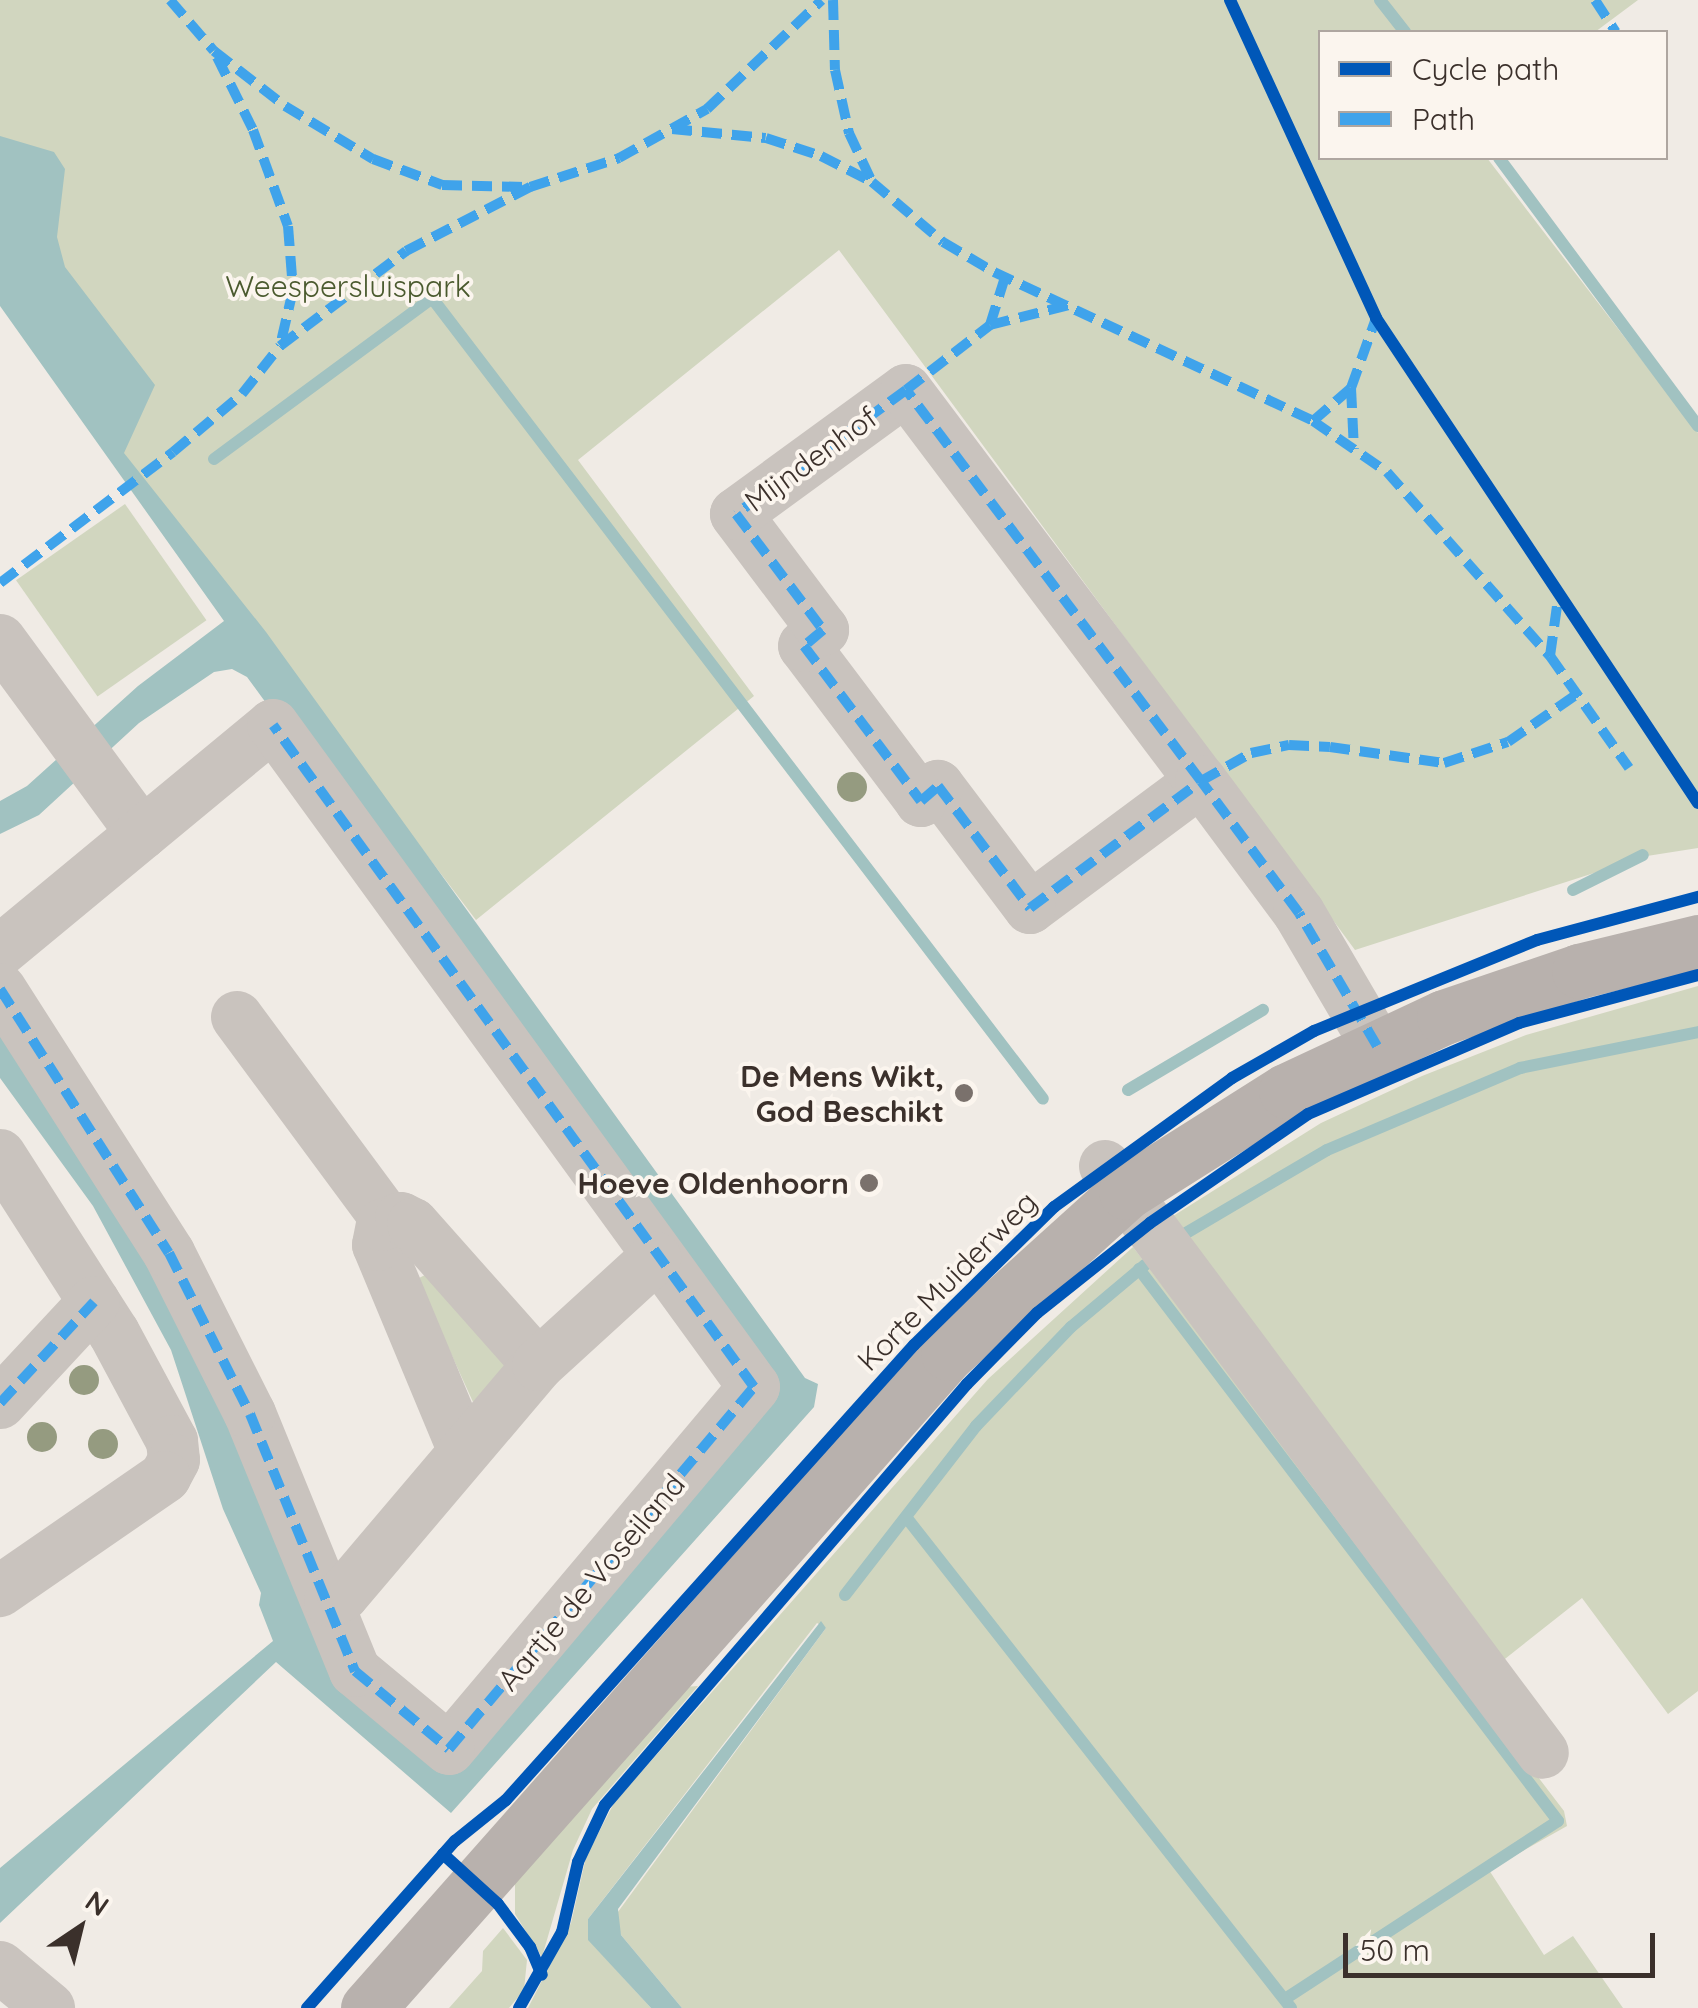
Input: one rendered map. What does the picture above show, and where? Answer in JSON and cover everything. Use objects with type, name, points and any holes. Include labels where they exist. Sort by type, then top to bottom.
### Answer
[{"type":"main road","name":"Korte Muiderweg","points":[[368,2008],[948,1353],[1116,1179],[1378,1046],[1579,971],[1698,942]]},
{"type":"street","name":"Mijndenhof","points":[[1202,780],[1030,908],[938,786],[921,801],[804,646],[823,630],[736,514],[906,390],[1202,780],[1298,913],[1378,1046]]},
{"type":"street","points":[[0,640],[142,833],[0,951]]},
{"type":"street","name":"Aartje de Voseiland","points":[[0,989],[169,1253],[250,1414],[330,1601],[355,1671],[448,1750],[754,1387],[654,1258],[273,725],[142,833]]},
{"type":"street","points":[[238,1017],[388,1221],[413,1224],[538,1364]]},
{"type":"street","points":[[3,1168],[94,1302],[183,1455]]},
{"type":"street","points":[[1116,1179],[1543,1752]]},
{"type":"street","points":[[388,1221],[378,1245],[463,1449]]},
{"type":"street","points":[[330,1601],[342,1595],[538,1364],[654,1258]]},
{"type":"street","points":[[0,1403],[94,1302]]},
{"type":"street","points":[[0,1591],[165,1477],[183,1455],[244,1416]]},
{"type":"street","points":[[0,1967],[49,2008]]},
{"type":"green space","name":"Weespersluispark","points":[[0,0],[1638,0],[1598,30],[1318,30],[1318,160],[1489,160],[1698,433],[1698,848],[1647,856],[1355,950],[839,250],[578,460],[754,696],[476,920],[0,293]]},
{"type":"green space","points":[[125,504],[206,620],[98,697],[16,580]]},
{"type":"green space","points":[[1698,986],[1698,1691],[1668,1714],[1582,1598],[1496,1666],[1162,1223],[1321,1123],[1422,1076],[1526,1035]]},
{"type":"green space","points":[[1133,1247],[1564,1811],[1567,1826],[1489,1870],[1544,1955],[1573,1936],[1623,2008],[682,2008],[621,1935],[615,1916],[826,1628],[817,1623],[588,1919],[589,1940],[651,2008],[528,2008],[571,1923],[586,1857],[614,1803],[988,1379]]},
{"type":"green space","points":[[427,1274],[509,1365],[473,1402],[417,1279]]},
{"type":"green space","points":[[698,1686],[592,1809],[573,1850],[542,1957],[515,1914],[515,1876],[684,1687]]},
{"type":"green space","points":[[503,1928],[527,1960],[524,1990],[509,2008],[449,2008],[482,1971],[483,1951]]},
{"type":"water","points":[[0,136],[54,152],[65,169],[57,237],[65,267],[155,385],[124,453],[266,632],[805,1378],[818,1384],[814,1407],[451,1813],[276,1662],[0,1923],[0,1868],[273,1641],[259,1605],[261,1593],[223,1509],[171,1350],[93,1206],[0,1078],[0,1015],[133,1213],[343,1669],[449,1760],[769,1391],[247,677],[232,669],[214,672],[139,723],[39,815],[0,834],[0,801],[27,786],[138,686],[224,621],[0,306]]},
{"type":"water","points":[[821,1621],[826,1628],[618,1909],[621,1935],[682,2008],[651,2008],[588,1940],[588,1919]]},
{"type":"waterway","points":[[1380,0],[1403,30]]},
{"type":"waterway","points":[[1500,160],[1698,426]]},
{"type":"waterway","points":[[214,459],[432,298],[1043,1099]]},
{"type":"waterway","points":[[1573,890],[1643,855]]},
{"type":"waterway","points":[[1128,1090],[1263,1010]]},
{"type":"waterway","points":[[1181,1236],[1327,1150],[1520,1068],[1698,1032]]},
{"type":"waterway","points":[[845,1595],[976,1426],[1071,1327],[1145,1265]]},
{"type":"waterway","points":[[1139,1269],[1558,1821],[1285,1999]]},
{"type":"waterway","points":[[906,1517],[1291,2008]]},
{"type":"marked path","points":[[170,0],[214,51],[285,106],[373,159],[442,185],[525,187]]},
{"type":"marked path","points":[[0,583],[173,452],[242,394],[280,346],[406,251],[530,187],[619,158],[707,109],[822,0]]},
{"type":"marked path","points":[[833,0],[835,70],[849,133],[872,182]]},
{"type":"marked path","points":[[1595,0],[1615,30]]},
{"type":"marked path","points":[[217,57],[253,130],[288,226],[293,290],[280,346]]},
{"type":"marked path","points":[[672,129],[766,138],[821,156],[872,182],[943,242],[994,272],[1313,421],[1387,472],[1550,656],[1629,768]]},
{"type":"marked path","points":[[990,325],[1005,277]]},
{"type":"marked path","points":[[906,390],[990,325],[1069,305]]},
{"type":"marked path","points":[[1313,421],[1351,388],[1376,318]]},
{"type":"marked path","points":[[1351,388],[1354,449]]},
{"type":"marked path","points":[[1377,1046],[1299,913],[1201,781],[906,390],[736,514],[823,630],[804,646],[921,801],[938,786],[1030,908],[1201,781],[1251,753],[1289,745],[1330,747],[1444,763],[1508,742],[1577,694]]},
{"type":"marked path","points":[[1550,656],[1558,599]]},
{"type":"marked path","points":[[0,989],[169,1253],[250,1414],[355,1671],[449,1749],[754,1387],[273,725]]},
{"type":"marked path","points":[[0,1403],[94,1302]]},
{"type":"cycle path","points":[[1230,0],[1376,318],[1698,803]]},
{"type":"cycle path","points":[[307,2008],[455,1841],[506,1800],[914,1345],[1054,1207],[1232,1078],[1314,1031],[1537,940],[1698,897]]},
{"type":"cycle path","points":[[519,2008],[562,1932],[578,1862],[605,1805],[967,1384],[1037,1313],[1150,1223],[1308,1114],[1519,1023],[1698,975]]},
{"type":"cycle path","points":[[443,1854],[498,1904],[530,1947],[542,1975]]},
{"type":"place","name":"De Mens Wikt, God Beschikt","points":[[964,1093]]},
{"type":"place","name":"Hoeve Oldenhoorn","points":[[869,1183]]}]
